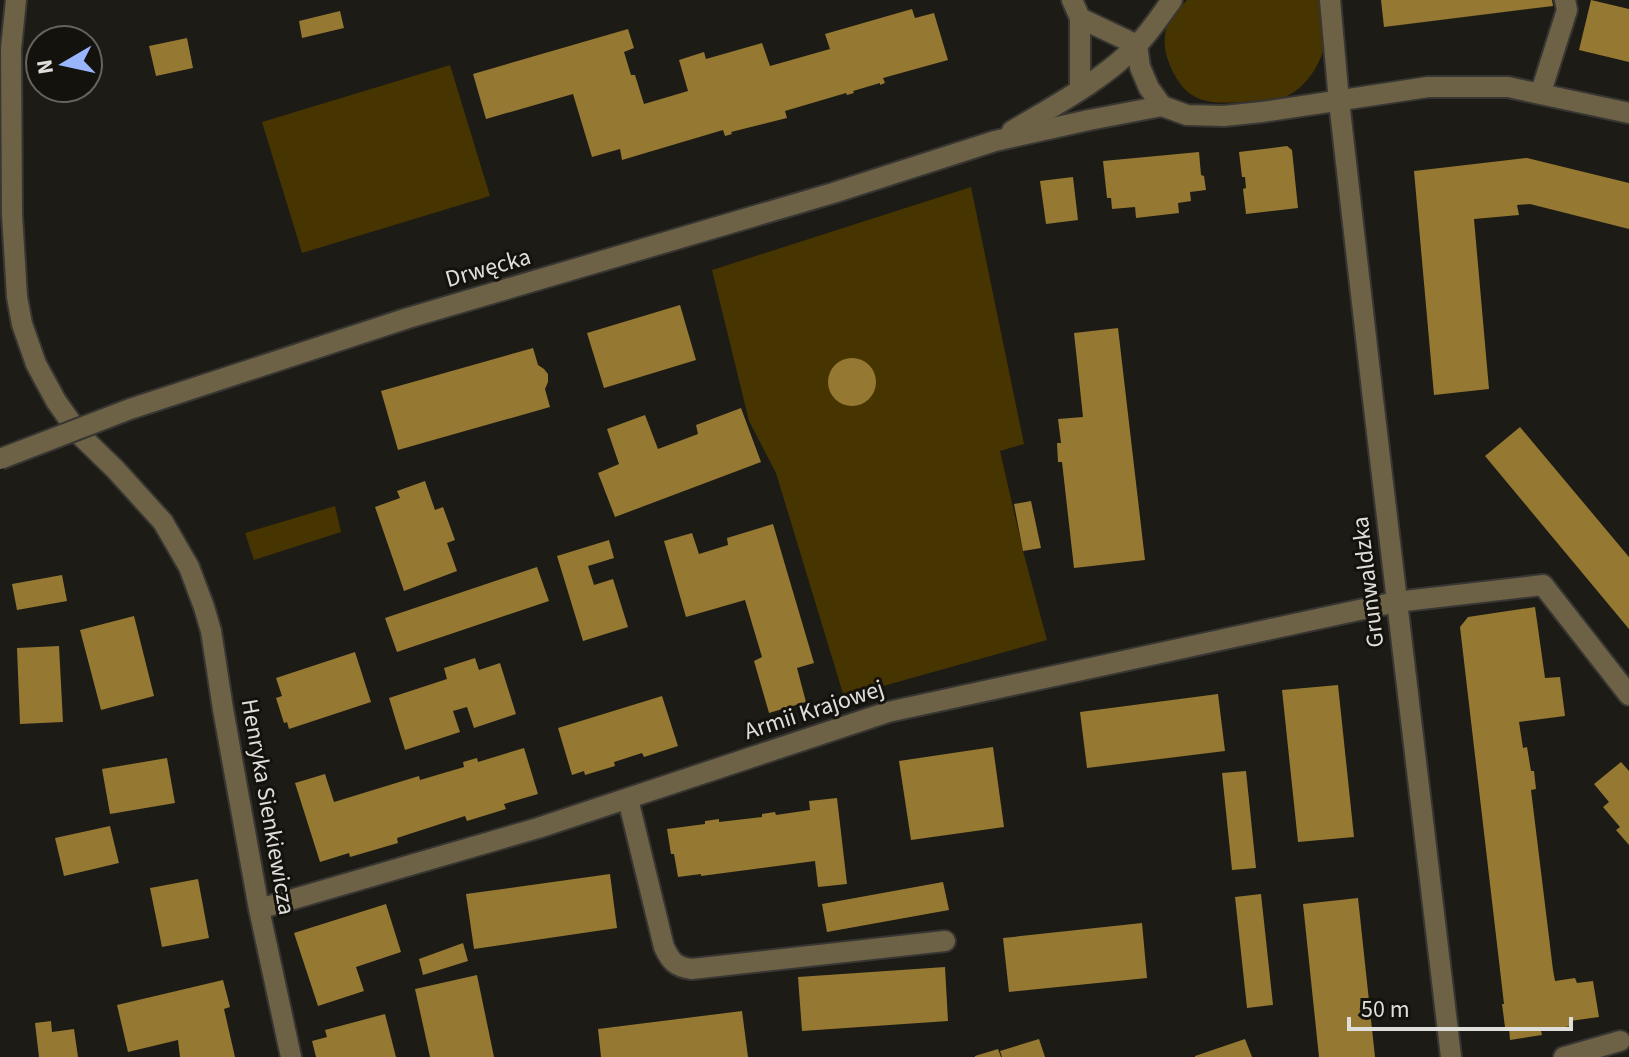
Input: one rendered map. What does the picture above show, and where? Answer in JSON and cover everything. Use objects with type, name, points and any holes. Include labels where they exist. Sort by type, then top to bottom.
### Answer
[{"type":"street","name":"Henryka Sienkiewicza","points":[[16,0],[11,49],[12,214],[17,297],[22,324],[36,364],[56,401],[80,435],[163,522],[189,567],[204,607],[211,631],[259,909],[291,1057]]},
{"type":"street","name":"Drwęcka","points":[[995,141],[1110,69],[1137,45],[1172,0]]},
{"type":"street","name":"Grunwaldzka","points":[[1330,0],[1396,602],[1451,1057]]},
{"type":"street","points":[[1541,92],[1567,10],[1565,0]]},
{"type":"street","points":[[1076,9],[1137,45],[1140,67],[1149,88],[1162,106],[1187,115],[1224,116],[1428,87],[1508,87],[1629,113]]},
{"type":"street","points":[[1076,9],[1080,90]]},
{"type":"street","name":"Drwęcka","points":[[0,459],[130,409],[408,318],[818,197],[995,141],[1162,106]]},
{"type":"street","name":"Armii Krajowej","points":[[259,909],[524,832],[888,712],[1396,602],[1543,585],[1629,695]]},
{"type":"street","points":[[628,799],[664,947],[679,968],[945,941]]},
{"type":"street","points":[[1564,1057],[1620,1041]]},
{"type":"shaded area","points":[[1187,0],[1320,0],[1324,41],[1319,61],[1301,87],[1281,98],[1223,103],[1200,99],[1190,94],[1174,75],[1165,47],[1168,24]]},
{"type":"shaded area","points":[[450,65],[490,196],[302,253],[262,122]]},
{"type":"shaded area","points":[[971,187],[1024,444],[1000,451],[1047,640],[844,697],[776,473],[749,421],[712,270]]},
{"type":"shaded area","points":[[335,506],[341,532],[254,560],[245,533]]},
{"type":"building","points":[[1381,0],[1552,0],[1553,6],[1384,27]]},
{"type":"building","points":[[1591,0],[1629,9],[1629,62],[1579,50]]},
{"type":"building","points":[[912,9],[915,18],[934,13],[948,60],[883,78],[885,83],[880,85],[785,111],[787,118],[725,136],[723,130],[622,160],[620,149],[592,157],[573,94],[486,119],[473,74],[628,29],[634,48],[624,52],[644,104],[688,91],[679,60],[704,52],[706,59],[762,43],[770,66],[830,49],[825,34]]},
{"type":"building","points":[[340,11],[344,28],[302,38],[299,21]]},
{"type":"building","points":[[187,38],[193,68],[156,76],[149,46]]},
{"type":"building","points":[[1287,146],[1292,150],[1298,208],[1246,214],[1245,177],[1242,177],[1239,152]]},
{"type":"building","points":[[1199,152],[1206,190],[1190,192],[1191,201],[1178,203],[1179,213],[1136,218],[1135,207],[1112,209],[1111,198],[1107,198],[1103,161]]},
{"type":"building","points":[[1527,158],[1629,183],[1629,229],[1530,204],[1517,205],[1519,215],[1474,219],[1489,389],[1434,395],[1414,171]]},
{"type":"building","points":[[1073,177],[1078,220],[1046,224],[1040,181]]},
{"type":"building","points":[[680,305],[696,360],[604,388],[587,333]]},
{"type":"building","points":[[1118,328],[1145,560],[1074,568],[1062,462],[1058,462],[1057,443],[1061,443],[1058,419],[1083,417],[1074,333]]},
{"type":"building","points":[[533,348],[538,365],[548,374],[545,389],[550,407],[398,450],[381,391]]},
{"type":"building","points":[[852,358],[869,365],[876,382],[869,399],[852,406],[835,399],[828,382],[835,365]]},
{"type":"building","points":[[741,408],[761,462],[615,517],[598,473],[619,464],[607,429],[645,415],[658,449],[698,434],[696,425]]},
{"type":"building","points":[[1520,427],[1629,557],[1629,629],[1485,456]]},
{"type":"building","points":[[425,481],[435,510],[443,507],[455,540],[447,543],[457,571],[404,591],[375,507],[400,498],[397,491]]},
{"type":"building","points":[[1031,501],[1041,548],[1023,551],[1014,504]]},
{"type":"building","points":[[773,524],[814,663],[797,668],[806,702],[769,713],[754,661],[762,657],[745,600],[686,617],[664,541],[692,533],[699,554],[728,545],[727,538]]},
{"type":"building","points":[[609,540],[614,558],[588,566],[594,585],[613,579],[628,627],[583,641],[557,556]]},
{"type":"building","points":[[537,567],[549,601],[397,652],[385,618]]},
{"type":"building","points":[[62,575],[67,601],[17,610],[12,584]]},
{"type":"building","points":[[1535,607],[1545,678],[1560,677],[1565,716],[1519,722],[1523,748],[1527,747],[1531,771],[1534,771],[1536,789],[1531,790],[1553,970],[1555,981],[1575,978],[1577,983],[1593,981],[1599,1017],[1570,1021],[1571,1026],[1510,1040],[1502,1004],[1460,627],[1468,617]]},
{"type":"building","points":[[134,616],[154,696],[101,710],[80,630]]},
{"type":"building","points":[[59,646],[63,722],[20,724],[17,648]]},
{"type":"building","points":[[355,652],[371,702],[289,729],[276,698],[282,696],[276,678]]},
{"type":"building","points":[[475,658],[479,670],[500,663],[516,714],[474,728],[467,707],[453,711],[460,732],[405,750],[389,698],[447,679],[444,668]]},
{"type":"building","points":[[1338,685],[1354,837],[1298,842],[1282,690]]},
{"type":"building","points":[[1218,694],[1225,751],[1087,768],[1080,712]]},
{"type":"building","points":[[662,696],[678,746],[644,757],[642,753],[614,762],[615,766],[585,775],[584,771],[572,775],[558,728]]},
{"type":"building","points":[[993,747],[1004,827],[911,840],[899,761]]},
{"type":"building","points":[[524,748],[538,794],[504,804],[506,809],[467,821],[465,816],[397,838],[398,843],[320,862],[295,783],[325,774],[334,802],[419,776],[420,780],[464,767],[463,762],[477,758],[478,762]]},
{"type":"building","points":[[167,758],[175,803],[110,814],[102,769]]},
{"type":"building","points":[[1621,762],[1629,771],[1629,845],[1616,830],[1620,827],[1603,807],[1609,802],[1594,784]]},
{"type":"building","points":[[1246,771],[1256,868],[1232,870],[1222,773]]},
{"type":"building","points":[[837,798],[847,884],[818,887],[815,861],[678,877],[667,829],[719,819],[719,822],[762,817],[762,814],[775,812],[776,815],[810,810],[809,801]]},
{"type":"building","points":[[110,826],[119,863],[64,876],[55,838]]},
{"type":"building","points":[[610,874],[617,928],[474,949],[466,894]]},
{"type":"building","points":[[198,879],[209,938],[162,947],[150,888]]},
{"type":"building","points":[[943,882],[949,910],[827,932],[822,904]]},
{"type":"building","points":[[1261,894],[1273,1005],[1247,1008],[1235,897]]},
{"type":"building","points":[[1358,898],[1375,1057],[1319,1057],[1303,904]]},
{"type":"building","points":[[386,904],[401,952],[356,967],[364,991],[318,1006],[294,933]]},
{"type":"building","points":[[1142,923],[1147,978],[1009,992],[1003,938]]},
{"type":"building","points":[[463,943],[468,961],[423,975],[419,959]]},
{"type":"building","points":[[945,967],[948,1021],[802,1031],[798,977]]},
{"type":"building","points":[[477,975],[494,1057],[430,1057],[415,989]]},
{"type":"building","points":[[223,980],[230,1007],[224,1009],[235,1057],[180,1057],[178,1040],[128,1052],[117,1005]]},
{"type":"building","points":[[742,1011],[748,1057],[601,1057],[598,1029]]},
{"type":"building","points":[[385,1014],[396,1057],[316,1057],[312,1041],[327,1037],[325,1030]]},
{"type":"building","points":[[51,1021],[52,1032],[74,1029],[78,1057],[39,1057],[35,1023]]},
{"type":"building","points":[[1039,1039],[1045,1057],[1002,1057],[1000,1051]]},
{"type":"building","points":[[1245,1039],[1252,1057],[1195,1057],[1195,1056]]},
{"type":"building","points":[[998,1049],[1001,1057],[975,1057],[975,1056]]}]
